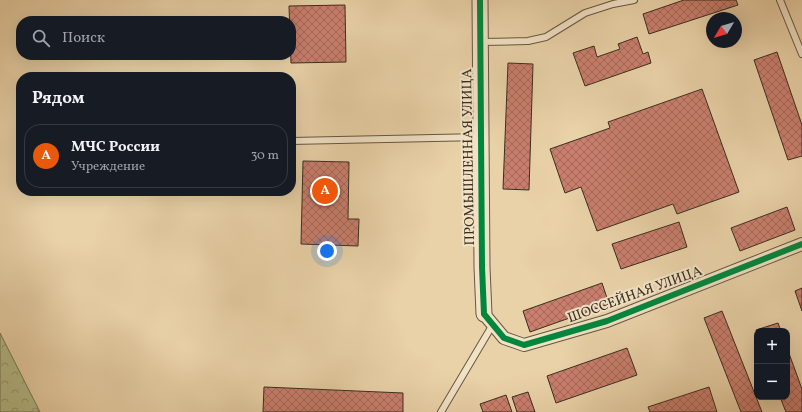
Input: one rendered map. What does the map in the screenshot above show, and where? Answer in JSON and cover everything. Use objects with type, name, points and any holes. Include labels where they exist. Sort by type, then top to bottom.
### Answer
[{"type":"street","name":"ПРОМЫШЛЕННАЯ УЛИЦА","points":[[480,0],[481,137],[488,320]]},
{"type":"street","name":"ШОССЕЙНАЯ УЛИЦА","points":[[488,320],[504,338],[524,345],[607,321],[802,244]]},
{"type":"lane","points":[[480,42],[528,41],[546,37],[585,13],[613,4],[634,0]]},
{"type":"lane","points":[[780,0],[802,54]]},
{"type":"lane","points":[[296,141],[481,137]]},
{"type":"lane","points":[[441,412],[488,320]]},
{"type":"green space","points":[[0,333],[40,412],[0,412]]},
{"type":"building","points":[[684,0],[736,0],[738,5],[717,12],[706,12],[706,15],[649,34],[643,14]]},
{"type":"building","points":[[345,5],[346,62],[291,63],[291,60],[296,60],[296,16],[289,16],[289,6]]},
{"type":"building","points":[[637,37],[643,54],[648,52],[651,63],[585,86],[573,53],[594,46],[597,57],[620,49],[618,44]]},
{"type":"building","points":[[777,52],[802,125],[802,156],[788,160],[754,60]]},
{"type":"building","points":[[508,63],[533,64],[529,190],[503,189]]},
{"type":"building","points":[[702,89],[739,192],[677,214],[673,204],[597,231],[581,187],[565,193],[550,149],[610,128],[608,122]]},
{"type":"building","points":[[303,161],[349,162],[348,219],[359,219],[358,246],[301,244]]},
{"type":"building","points":[[787,207],[795,230],[740,251],[731,228]]},
{"type":"building","points":[[679,222],[687,247],[621,269],[612,244]]},
{"type":"building","points":[[602,283],[609,304],[530,332],[523,311]]},
{"type":"building","points":[[802,288],[802,311],[795,291]]},
{"type":"building","points":[[722,311],[754,392],[754,400],[757,400],[762,412],[741,412],[704,318]]},
{"type":"building","points":[[778,323],[780,328],[762,328]]},
{"type":"building","points":[[627,348],[637,375],[556,403],[547,376]]},
{"type":"building","points":[[790,356],[802,389],[802,412],[786,412],[781,400],[790,400]]},
{"type":"building","points":[[264,387],[403,393],[403,412],[263,412]]},
{"type":"building","points":[[709,387],[717,412],[650,412],[648,407]]},
{"type":"building","points":[[528,392],[535,412],[517,412],[512,397]]},
{"type":"building","points":[[506,395],[512,412],[483,412],[480,404]]},
{"type":"cycle path","points":[[480,0],[482,267],[484,314],[504,338],[524,345],[607,321],[802,244]]},
{"type":"place","name":"МЧС России","points":[[325,191]]}]
